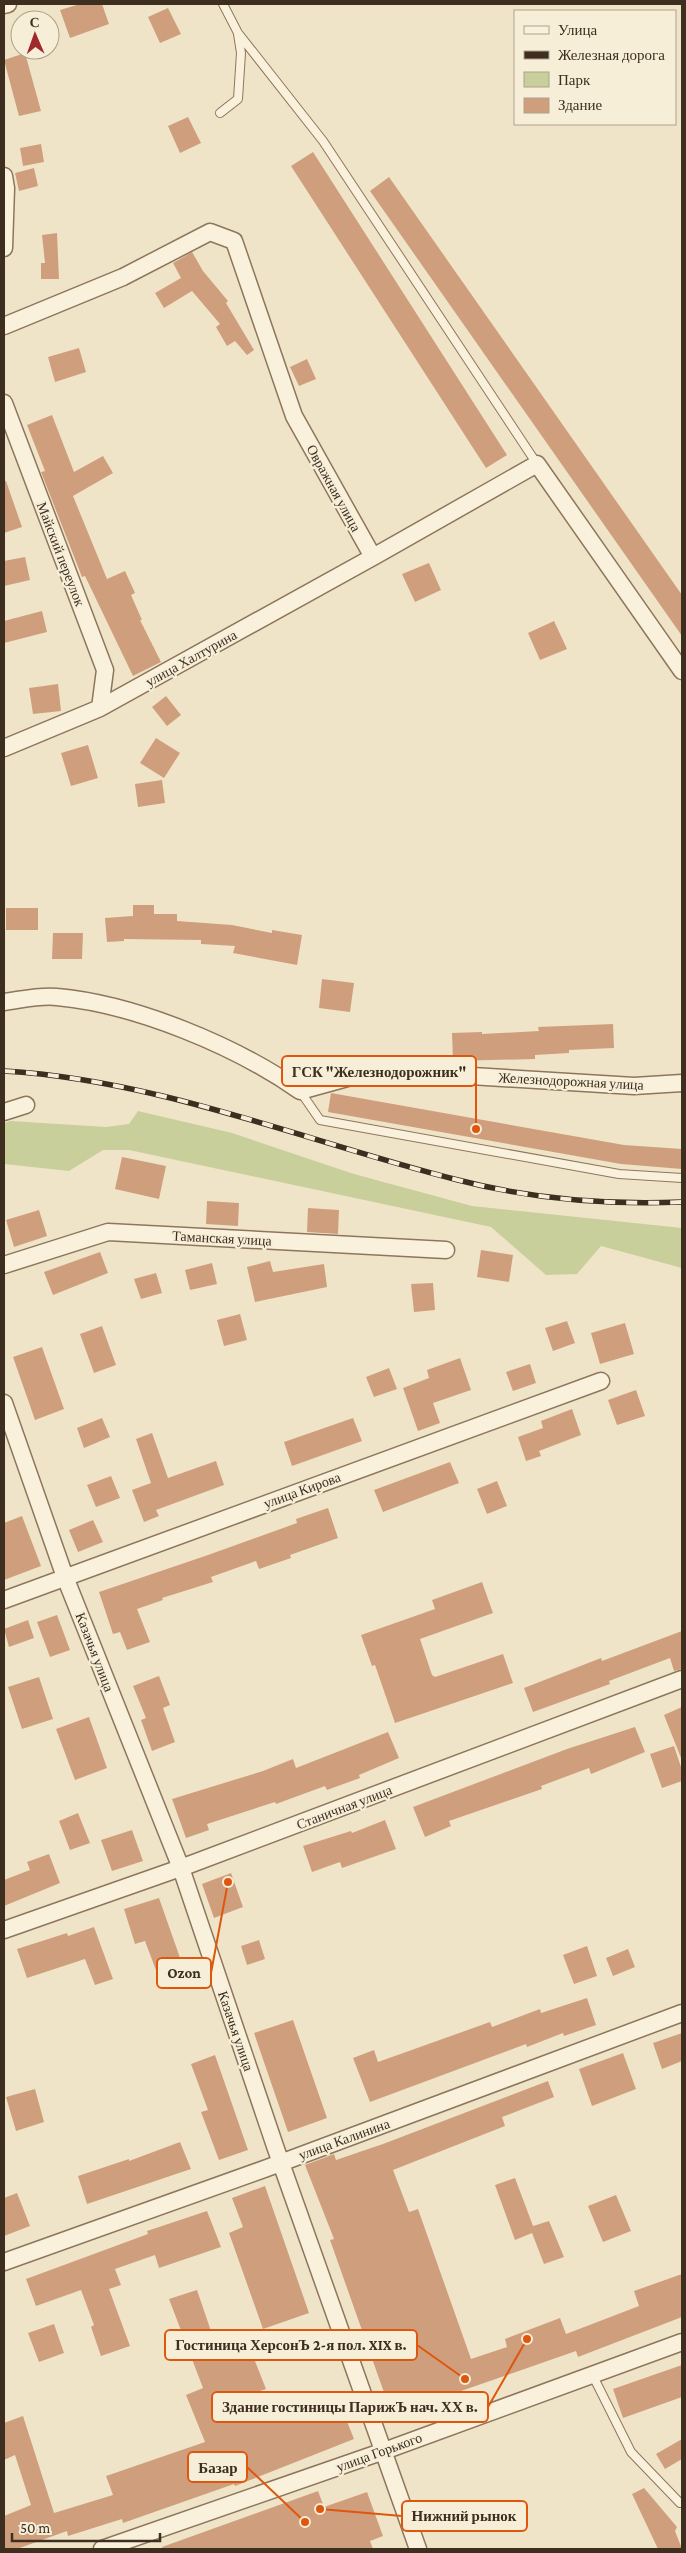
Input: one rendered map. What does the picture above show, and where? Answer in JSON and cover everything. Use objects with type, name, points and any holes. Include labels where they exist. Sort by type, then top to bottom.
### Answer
[{"type":"street","points":[[4,5],[8,4]]},
{"type":"street","points":[[4,176],[6,188],[4,248]]},
{"type":"street","name":"Овражная улица","points":[[4,326],[123,277],[210,232],[234,241],[294,416],[373,557]]},
{"type":"street","name":"Майский переулок","points":[[4,403],[105,670],[100,708]]},
{"type":"street","points":[[373,557],[537,464],[682,671]]},
{"type":"street","name":"улица Халтурина","points":[[4,748],[100,708],[373,557]]},
{"type":"street","points":[[4,1002],[56,996],[129,1010],[192,1034],[269,1069],[300,1091]]},
{"type":"street","name":"Железнодорожная улица","points":[[300,1091],[369,1072],[406,1072],[634,1086],[682,1082]]},
{"type":"street","points":[[4,1112],[26,1106]]},
{"type":"street","name":"Таманская улица","points":[[4,1265],[108,1232],[446,1250]]},
{"type":"street","name":"улица Кирова","points":[[4,1600],[601,1381]]},
{"type":"street","name":"Казачья улица","points":[[4,1403],[65,1577],[181,1868],[281,2163],[418,2549]]},
{"type":"street","name":"Станичная улица","points":[[4,1930],[181,1868],[682,1679]]},
{"type":"street","name":"улица Калинина","points":[[4,2262],[281,2163],[682,2012]]},
{"type":"street","name":"улица Горького","points":[[102,2549],[384,2450],[682,2342]]},
{"type":"lane","points":[[223,4],[238,33],[323,141],[537,464]]},
{"type":"lane","points":[[220,113],[238,99],[241,53],[238,33]]},
{"type":"lane","points":[[300,1091],[320,1120],[619,1174],[682,1178]]},
{"type":"lane","points":[[592,2374],[631,2452],[680,2504],[682,2502]]},
{"type":"green space","points":[[138,1111],[232,1133],[354,1174],[472,1206],[682,1228],[682,1268],[601,1246],[577,1274],[546,1275],[491,1227],[129,1150],[103,1150],[69,1171],[4,1164],[4,1123],[11,1121],[106,1127],[129,1124]]},
{"type":"building","points":[[80,4],[102,4],[109,24],[70,38],[60,10]]},
{"type":"building","points":[[168,8],[181,34],[160,43],[148,17]]},
{"type":"building","points":[[10,58],[10,60],[27,60],[41,111],[19,116],[4,60]]},
{"type":"building","points":[[188,117],[201,143],[180,153],[168,126]]},
{"type":"building","points":[[41,144],[44,162],[23,166],[20,148]]},
{"type":"building","points":[[313,152],[507,455],[486,468],[291,166]]},
{"type":"building","points":[[34,168],[38,186],[19,191],[15,173]]},
{"type":"building","points":[[389,177],[682,595],[682,636],[370,191]]},
{"type":"building","points":[[57,233],[59,279],[41,279],[41,263],[45,263],[42,235]]},
{"type":"building","points":[[192,252],[203,271],[228,301],[226,303],[254,350],[247,355],[235,341],[227,346],[216,327],[220,324],[192,291],[164,308],[155,293],[181,278],[173,263]]},
{"type":"building","points":[[79,348],[86,372],[55,382],[48,357]]},
{"type":"building","points":[[307,359],[316,379],[299,386],[290,367]]},
{"type":"building","points":[[52,415],[74,472],[103,456],[113,473],[73,496],[107,579],[125,571],[135,593],[131,595],[142,620],[140,620],[161,662],[133,676],[85,576],[82,577],[41,472],[45,471],[27,425]]},
{"type":"building","points":[[4,481],[6,481],[22,527],[4,533]]},
{"type":"building","points":[[25,557],[30,580],[4,586],[4,561]]},
{"type":"building","points":[[429,563],[441,590],[415,602],[402,574]]},
{"type":"building","points":[[42,611],[47,632],[4,643],[4,621]]},
{"type":"building","points":[[554,621],[567,649],[540,660],[528,633]]},
{"type":"building","points":[[58,684],[61,711],[33,714],[29,688]]},
{"type":"building","points":[[166,696],[181,715],[167,726],[152,707]]},
{"type":"building","points":[[156,738],[180,753],[164,778],[140,763]]},
{"type":"building","points":[[88,745],[98,778],[71,786],[61,753]]},
{"type":"building","points":[[162,780],[165,803],[138,807],[135,784]]},
{"type":"building","points":[[133,905],[154,905],[154,914],[177,914],[177,921],[232,925],[272,933],[272,930],[302,935],[297,965],[233,953],[235,946],[201,944],[201,940],[124,939],[124,941],[107,942],[105,918],[133,916]]},
{"type":"building","points":[[6,908],[38,908],[38,930],[6,930]]},
{"type":"building","points":[[53,933],[83,933],[82,959],[52,959]]},
{"type":"building","points":[[322,979],[354,983],[350,1012],[319,1008]]},
{"type":"building","points":[[613,1024],[614,1048],[569,1050],[569,1053],[535,1055],[535,1059],[453,1061],[452,1033],[482,1032],[482,1034],[539,1031],[538,1027]]},
{"type":"building","points":[[331,1093],[624,1145],[682,1149],[682,1169],[621,1164],[328,1112]]},
{"type":"building","points":[[122,1157],[166,1166],[159,1199],[115,1189]]},
{"type":"building","points":[[207,1201],[239,1203],[238,1226],[206,1224]]},
{"type":"building","points":[[308,1208],[339,1210],[338,1234],[307,1232]]},
{"type":"building","points":[[39,1210],[47,1236],[14,1247],[6,1220]]},
{"type":"building","points":[[481,1250],[513,1255],[509,1282],[477,1277]]},
{"type":"building","points":[[100,1252],[108,1273],[53,1295],[44,1272]]},
{"type":"building","points":[[270,1261],[273,1272],[324,1264],[327,1287],[255,1302],[247,1267]]},
{"type":"building","points":[[212,1263],[217,1284],[190,1290],[185,1270]]},
{"type":"building","points":[[156,1273],[162,1293],[141,1299],[134,1279]]},
{"type":"building","points":[[433,1283],[435,1310],[414,1312],[411,1284]]},
{"type":"building","points":[[240,1314],[247,1340],[224,1346],[217,1320]]},
{"type":"building","points":[[567,1321],[575,1343],[553,1351],[545,1328]]},
{"type":"building","points":[[625,1323],[634,1354],[600,1364],[591,1333]]},
{"type":"building","points":[[102,1326],[116,1365],[94,1373],[80,1334]]},
{"type":"building","points":[[42,1347],[64,1409],[35,1420],[13,1357]]},
{"type":"building","points":[[460,1358],[471,1390],[433,1403],[440,1423],[418,1431],[403,1388],[429,1378],[427,1370]]},
{"type":"building","points":[[530,1364],[536,1383],[513,1391],[506,1372]]},
{"type":"building","points":[[389,1368],[397,1389],[374,1397],[366,1377]]},
{"type":"building","points":[[636,1390],[645,1416],[617,1425],[608,1400]]},
{"type":"building","points":[[572,1409],[581,1435],[539,1451],[541,1456],[526,1461],[518,1437],[543,1428],[541,1421]]},
{"type":"building","points":[[102,1418],[110,1437],[84,1448],[77,1428]]},
{"type":"building","points":[[353,1418],[362,1441],[292,1466],[284,1442]]},
{"type":"building","points":[[152,1433],[168,1478],[216,1461],[224,1485],[156,1510],[159,1516],[144,1522],[132,1490],[151,1483],[136,1439]]},
{"type":"building","points":[[450,1462],[459,1483],[383,1512],[374,1490]]},
{"type":"building","points":[[111,1476],[120,1498],[96,1507],[87,1485]]},
{"type":"building","points":[[497,1481],[507,1506],[487,1514],[477,1489]]},
{"type":"building","points":[[328,1508],[338,1538],[290,1555],[291,1558],[259,1569],[256,1561],[211,1577],[213,1582],[162,1598],[163,1600],[137,1609],[150,1642],[127,1650],[120,1632],[113,1634],[99,1592],[297,1523],[296,1519]]},
{"type":"building","points":[[22,1516],[41,1566],[4,1580],[4,1523]]},
{"type":"building","points":[[93,1520],[103,1542],[78,1552],[69,1530]]},
{"type":"building","points":[[482,1582],[493,1613],[420,1639],[432,1675],[435,1677],[503,1654],[513,1683],[395,1723],[375,1665],[372,1666],[361,1635],[435,1609],[432,1600]]},
{"type":"building","points":[[57,1615],[70,1650],[50,1657],[37,1622]]},
{"type":"building","points":[[28,1620],[34,1638],[9,1647],[4,1629]]},
{"type":"building","points":[[682,1631],[682,1669],[674,1671],[670,1658],[609,1681],[610,1684],[533,1712],[524,1688],[601,1658],[602,1661]]},
{"type":"building","points":[[159,1676],[170,1705],[163,1708],[175,1742],[152,1751],[141,1720],[146,1718],[133,1686]]},
{"type":"building","points":[[39,1677],[53,1719],[22,1729],[8,1687]]},
{"type":"building","points":[[682,1707],[682,1758],[681,1758],[664,1715]]},
{"type":"building","points":[[89,1717],[107,1768],[75,1780],[56,1729]]},
{"type":"building","points":[[635,1727],[645,1752],[591,1774],[589,1768],[541,1786],[542,1789],[449,1821],[451,1826],[425,1837],[413,1807],[567,1749]]},
{"type":"building","points":[[388,1732],[399,1758],[359,1775],[360,1778],[327,1790],[325,1786],[276,1804],[275,1802],[207,1824],[209,1830],[186,1838],[172,1799],[263,1771],[293,1759],[296,1768]]},
{"type":"building","points":[[674,1746],[682,1770],[682,1781],[662,1788],[650,1754]]},
{"type":"building","points":[[78,1813],[90,1843],[70,1850],[59,1821]]},
{"type":"building","points":[[385,1820],[396,1849],[342,1868],[340,1862],[312,1872],[303,1846],[351,1831],[352,1833]]},
{"type":"building","points":[[132,1830],[143,1861],[112,1871],[101,1840]]},
{"type":"building","points":[[49,1854],[60,1883],[4,1906],[4,1880],[30,1870],[27,1862]]},
{"type":"building","points":[[231,1873],[243,1907],[214,1918],[202,1884]]},
{"type":"building","points":[[159,1898],[185,1972],[160,1981],[145,1941],[135,1944],[124,1909]]},
{"type":"building","points":[[94,1927],[113,1979],[95,1985],[85,1959],[27,1978],[17,1949],[67,1933],[68,1936]]},
{"type":"building","points":[[259,1940],[265,1959],[247,1965],[241,1946]]},
{"type":"building","points":[[587,1946],[597,1976],[574,1984],[563,1955]]},
{"type":"building","points":[[628,1949],[635,1967],[613,1976],[606,1958]]},
{"type":"building","points":[[587,1998],[596,2025],[564,2036],[563,2033],[527,2047],[526,2044],[370,2102],[353,2058],[374,2050],[378,2062],[490,2022],[492,2027],[540,2009],[541,2013]]},
{"type":"building","points":[[293,2020],[327,2118],[288,2132],[254,2033]]},
{"type":"building","points":[[682,2033],[682,2061],[662,2069],[653,2043]]},
{"type":"building","points":[[623,2053],[636,2089],[592,2106],[579,2069]]},
{"type":"building","points":[[215,2055],[248,2150],[219,2160],[201,2112],[208,2110],[191,2064]]},
{"type":"building","points":[[548,2081],[554,2097],[502,2117],[505,2126],[393,2170],[409,2212],[418,2209],[471,2359],[507,2347],[505,2339],[560,2318],[566,2334],[639,2306],[634,2291],[682,2274],[682,2317],[578,2357],[576,2351],[392,2415],[330,2240],[334,2239],[305,2165],[334,2154],[336,2160],[383,2144]]},
{"type":"building","points":[[35,2089],[44,2122],[16,2131],[6,2097]]},
{"type":"building","points":[[180,2142],[191,2169],[87,2204],[78,2176],[129,2159],[129,2161]]},
{"type":"building","points":[[515,2178],[533,2226],[549,2221],[564,2257],[544,2264],[532,2233],[515,2240],[495,2185]]},
{"type":"building","points":[[265,2186],[309,2313],[263,2329],[229,2233],[243,2227],[232,2198]]},
{"type":"building","points":[[17,2193],[30,2226],[4,2236],[4,2198]]},
{"type":"building","points":[[616,2195],[631,2231],[603,2242],[588,2206]]},
{"type":"building","points":[[207,2211],[221,2247],[159,2268],[155,2255],[115,2269],[121,2285],[109,2289],[130,2346],[101,2356],[91,2327],[94,2325],[81,2290],[36,2306],[26,2279],[148,2234],[147,2231]]},
{"type":"building","points":[[197,2290],[214,2340],[220,2338],[223,2347],[246,2338],[266,2389],[260,2391],[272,2419],[336,2394],[354,2439],[235,2486],[234,2484],[123,2523],[122,2519],[68,2536],[67,2531],[17,2549],[4,2549],[4,2516],[31,2505],[15,2455],[4,2460],[4,2423],[23,2416],[54,2513],[113,2495],[106,2476],[205,2442],[186,2395],[203,2388],[169,2299]]},
{"type":"building","points":[[54,2324],[64,2353],[39,2362],[28,2333]]},
{"type":"building","points":[[682,2365],[682,2397],[623,2418],[613,2389]]},
{"type":"building","points":[[682,2439],[682,2459],[665,2469],[656,2454]]},
{"type":"building","points":[[644,2488],[677,2527],[675,2531],[682,2549],[658,2549],[632,2494]]},
{"type":"building","points":[[318,2491],[324,2507],[367,2492],[383,2536],[370,2541],[373,2549],[163,2549],[162,2547]]},
{"type":"railway","points":[[4,1071],[120,1086],[176,1099],[402,1165],[486,1187],[569,1199],[654,1203],[682,1202]]},
{"type":"place","name":"ГСК \"Железнодорожник\"","points":[[476,1129]]},
{"type":"place","name":"Ozon","points":[[228,1882]]},
{"type":"place","name":"Здание гостиницы ПарижЪ нач. ХХ в.","points":[[527,2339]]},
{"type":"place","name":"Гостиница ХерсонЪ 2-я пол. XIX в.","points":[[465,2379]]},
{"type":"place","name":"Нижний рынок","points":[[320,2509]]},
{"type":"place","name":"Базар","points":[[305,2522]]}]
